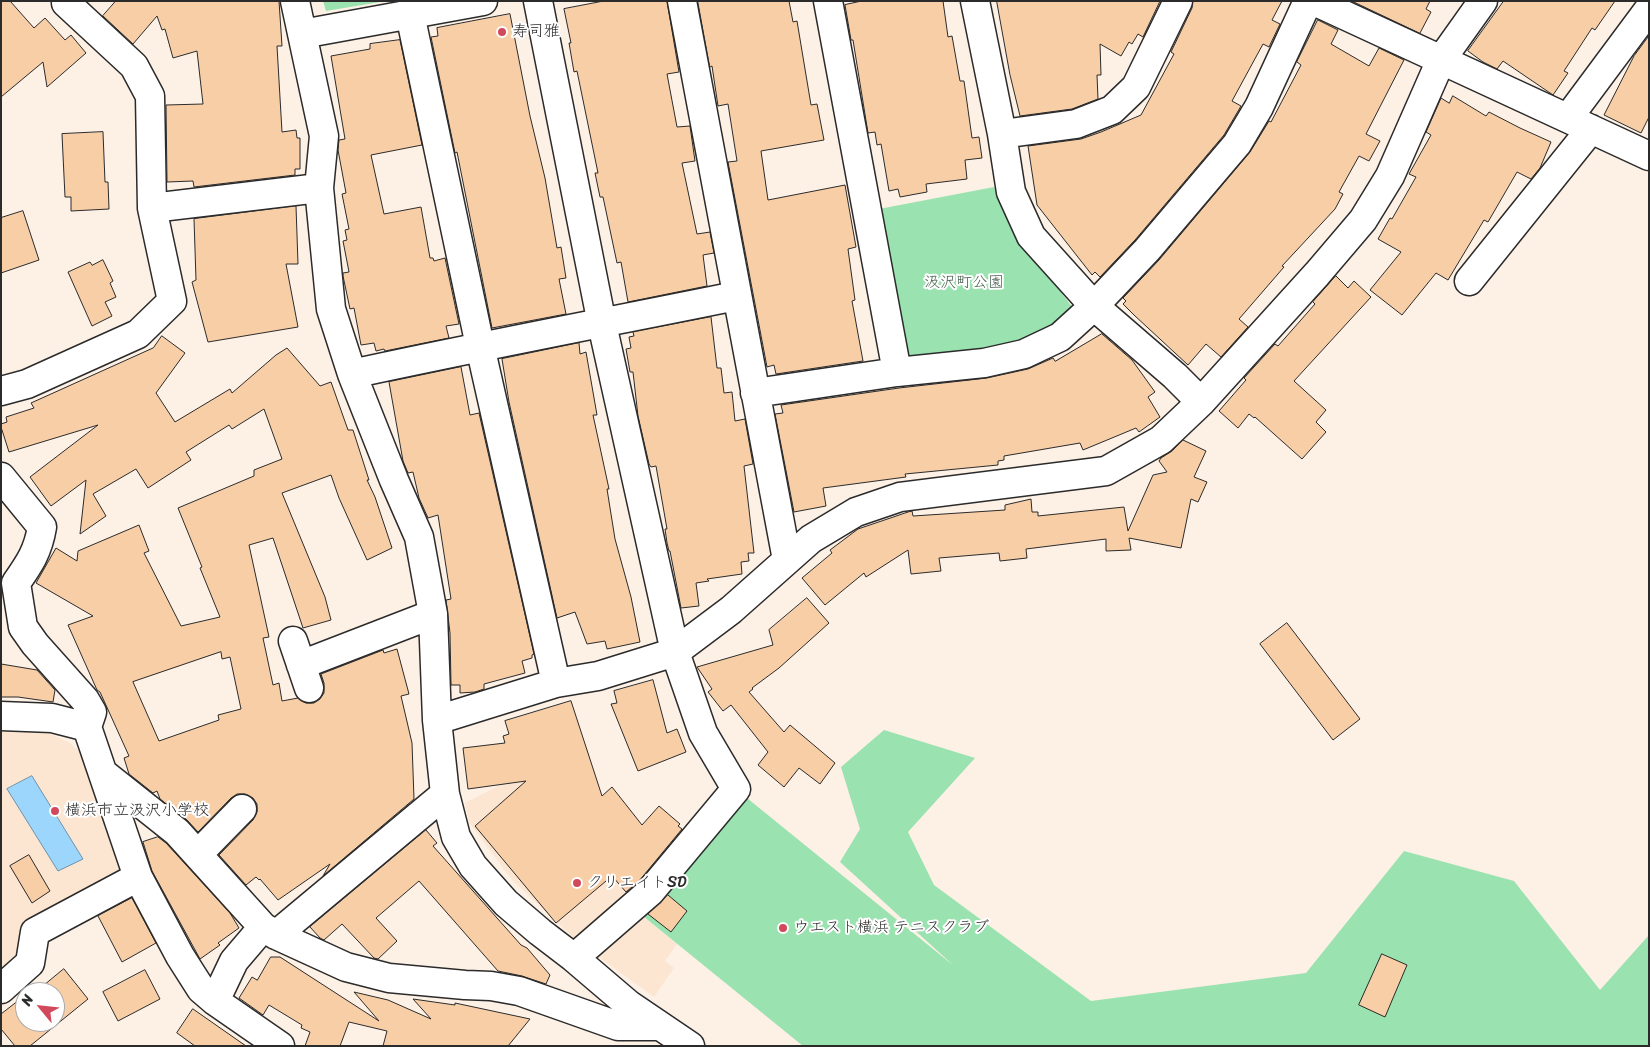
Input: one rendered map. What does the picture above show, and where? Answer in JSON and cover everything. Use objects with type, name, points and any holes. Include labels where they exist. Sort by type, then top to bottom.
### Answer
[{"type":"street","points":[[295,1],[324,136],[319,188],[331,309],[352,374],[418,537],[433,614],[437,720],[445,794],[456,837],[473,866],[506,903],[628,1004],[690,1046]]},
{"type":"street","points":[[302,34],[483,1]]},
{"type":"street","points":[[538,1],[602,324],[675,652],[703,732],[736,789],[650,892],[574,958]]},
{"type":"street","points":[[682,1],[787,560]]},
{"type":"street","points":[[828,1],[897,372]]},
{"type":"street","points":[[975,1],[1002,134],[1011,192],[1031,236],[1094,306],[1176,376],[1201,402]]},
{"type":"street","points":[[1002,134],[1076,124],[1112,110],[1136,87],[1178,1]]},
{"type":"street","points":[[755,393],[897,372],[984,363],[1024,354],[1060,337],[1094,306],[1147,250],[1237,144],[1259,108],[1308,1]]},
{"type":"street","points":[[1314,1],[1649,156]]},
{"type":"street","points":[[437,720],[556,683],[598,676],[675,652],[730,610],[811,539],[856,512],[900,497],[1106,471],[1161,440],[1201,402],[1317,274],[1363,220],[1390,176],[1441,60],[1483,1]]},
{"type":"street","points":[[1,391],[26,384],[138,334],[172,300],[152,208],[150,96],[134,66],[67,2]]},
{"type":"street","points":[[1469,281],[1579,123],[1649,9]]},
{"type":"street","points":[[410,14],[480,346],[556,683]]},
{"type":"street","points":[[152,208],[319,188]]},
{"type":"street","points":[[352,374],[480,346],[602,324],[736,296]]},
{"type":"street","points":[[1,477],[42,527],[39,544],[31,562],[9,583],[23,627],[35,644],[85,700],[92,712],[86,726],[138,877],[180,956],[201,989],[254,1037],[280,1046]]},
{"type":"street","points":[[301,665],[433,614]]},
{"type":"street","points":[[1,716],[52,718],[86,726]]},
{"type":"street","points":[[104,774],[177,832],[270,931],[346,967],[389,978],[491,986],[519,991],[618,1026],[658,1026]]},
{"type":"street","points":[[215,1000],[234,961],[445,794]]},
{"type":"street","points":[[198,854],[242,809]]},
{"type":"street","points":[[1,989],[30,964],[35,932],[138,877]]},
{"type":"shaded area","name":"横浜市立汲沢小学校","points":[[1,729],[46,732],[70,743],[89,760],[123,875],[1,978]]},
{"type":"shaded area","points":[[553,758],[649,880],[638,912],[677,944],[665,961],[674,968],[654,997],[578,942],[512,880],[469,822],[465,803]]},
{"type":"green space","points":[[323,1],[386,1],[326,11]]},
{"type":"green space","name":"汲沢町公園","points":[[994,187],[1024,242],[1075,311],[1029,345],[922,361],[903,353],[879,209]]},
{"type":"green space","points":[[884,730],[975,758],[908,832],[934,885],[1091,1001],[1306,973],[1404,851],[1514,881],[1600,990],[1649,935],[1649,1046],[803,1046],[638,912],[742,794],[954,966],[840,862],[860,829],[841,767]]},
{"type":"water","points":[[32,776],[83,859],[58,871],[7,789]]},
{"type":"building","points":[[1,1],[10,1],[34,28],[45,18],[65,40],[71,35],[86,53],[47,87],[43,62],[1,97]]},
{"type":"building","points":[[116,1],[279,1],[282,46],[277,46],[282,132],[296,130],[297,138],[300,138],[300,169],[295,169],[295,175],[194,187],[193,181],[167,182],[166,105],[203,104],[197,51],[173,58],[165,29],[162,30],[157,16],[133,44],[103,16]]},
{"type":"building","points":[[604,1],[667,1],[679,72],[667,74],[677,127],[690,126],[695,161],[682,163],[697,234],[710,232],[714,253],[703,255],[707,286],[628,302],[621,262],[617,263],[603,197],[600,197],[595,173],[598,173],[577,71],[574,72],[569,43],[571,43],[564,9]]},
{"type":"building","points":[[698,1],[789,1],[793,22],[797,21],[811,105],[817,104],[824,140],[761,151],[768,200],[845,185],[856,247],[848,249],[855,300],[852,301],[863,361],[776,374],[774,365],[767,367],[728,162],[737,161],[728,104],[718,106],[712,66],[710,67]]},
{"type":"building","points":[[862,1],[943,1],[948,37],[952,36],[960,81],[964,81],[972,138],[979,137],[982,158],[965,160],[967,179],[926,184],[927,192],[900,197],[898,189],[889,191],[881,144],[877,145],[875,132],[868,133],[853,40],[851,40],[845,5]]},
{"type":"building","points":[[997,1],[1160,1],[1143,37],[1138,34],[1132,44],[1129,42],[1121,56],[1100,44],[1101,75],[1097,75],[1098,99],[1072,109],[1020,116],[1010,75]]},
{"type":"building","points":[[1193,1],[1282,1],[1272,20],[1280,24],[1269,47],[1263,44],[1232,101],[1241,106],[1224,135],[1135,240],[1100,277],[1095,272],[1092,275],[1037,205],[1028,146],[1081,139],[1141,115],[1174,54],[1171,52],[1192,8]]},
{"type":"building","points":[[1352,1],[1430,1],[1426,9],[1431,12],[1420,33]]},
{"type":"building","points":[[1504,1],[1615,1],[1595,30],[1592,28],[1564,71],[1568,73],[1553,95],[1503,61],[1497,69],[1468,51]]},
{"type":"building","points":[[510,14],[530,116],[545,178],[557,248],[561,247],[566,278],[559,279],[566,314],[492,328],[457,152],[455,153],[431,37],[438,36],[437,28]]},
{"type":"building","points":[[1318,20],[1338,30],[1331,44],[1369,66],[1379,48],[1404,60],[1366,134],[1380,141],[1369,161],[1359,156],[1339,192],[1343,194],[1335,209],[1282,266],[1284,267],[1239,319],[1248,327],[1221,357],[1206,344],[1188,365],[1123,304],[1126,301],[1123,298],[1159,260],[1250,152],[1269,121],[1271,122],[1301,65],[1297,62]]},
{"type":"building","points":[[1649,36],[1649,117],[1641,133],[1604,115],[1634,56]]},
{"type":"building","points":[[400,40],[422,145],[371,155],[384,214],[421,207],[430,258],[433,258],[434,261],[445,258],[459,324],[446,326],[449,338],[385,351],[384,349],[376,351],[374,343],[361,345],[354,308],[350,309],[343,276],[343,273],[349,272],[343,241],[347,240],[345,230],[349,229],[342,194],[346,193],[338,150],[339,140],[345,139],[331,56],[370,49],[370,44]]},
{"type":"building","points":[[1453,96],[1486,116],[1489,112],[1551,142],[1540,168],[1531,179],[1517,172],[1488,222],[1484,220],[1448,280],[1436,273],[1402,315],[1370,290],[1401,252],[1378,239],[1416,177],[1409,174],[1431,135],[1426,132],[1441,98],[1449,103]]},
{"type":"building","points":[[103,132],[105,182],[108,182],[109,209],[71,211],[71,197],[65,197],[62,134]]},
{"type":"building","points":[[296,206],[298,264],[286,264],[298,327],[208,342],[192,282],[196,280],[194,219]]},
{"type":"building","points":[[23,211],[39,260],[1,273],[1,218]]},
{"type":"building","points":[[103,260],[113,281],[110,283],[116,297],[105,302],[112,316],[92,326],[68,272],[90,262],[92,265]]},
{"type":"building","points":[[1336,276],[1348,288],[1354,281],[1371,297],[1294,381],[1326,410],[1316,422],[1326,432],[1302,459],[1255,417],[1249,414],[1238,428],[1219,411],[1246,380],[1244,378],[1275,344],[1278,346],[1315,304],[1313,302]]},
{"type":"building","points":[[711,317],[717,368],[721,368],[724,393],[732,392],[735,421],[745,419],[753,464],[744,466],[754,553],[748,553],[749,561],[741,562],[742,574],[707,579],[709,581],[696,583],[699,606],[681,608],[667,543],[665,529],[667,529],[656,466],[651,467],[649,464],[638,416],[633,372],[630,372],[626,349],[631,348],[629,337],[634,336],[633,332]]},
{"type":"building","points":[[1102,334],[1132,360],[1155,392],[1148,397],[1160,417],[1139,432],[1136,428],[1083,450],[1080,443],[1004,456],[1004,460],[998,461],[998,465],[905,474],[906,477],[823,488],[826,506],[794,512],[775,414],[783,413],[781,405],[899,388],[987,378],[1028,369],[1053,358],[1055,361]]},
{"type":"building","points":[[162,336],[185,353],[156,393],[175,422],[230,389],[232,393],[276,355],[287,348],[320,386],[331,382],[348,430],[353,430],[369,480],[367,480],[375,497],[392,548],[367,560],[339,498],[331,475],[282,493],[325,597],[331,620],[303,628],[273,538],[249,545],[269,637],[263,638],[273,685],[279,683],[282,701],[298,698],[306,703],[314,703],[324,693],[324,683],[321,674],[383,650],[384,653],[397,649],[409,694],[401,696],[412,743],[414,799],[323,876],[330,864],[278,900],[260,879],[256,877],[246,885],[219,855],[253,820],[257,812],[257,804],[253,798],[245,794],[237,794],[198,832],[187,820],[160,799],[157,791],[153,793],[129,774],[124,758],[129,756],[68,625],[93,616],[36,583],[56,548],[77,561],[78,551],[139,525],[149,551],[144,553],[181,626],[220,617],[178,508],[254,476],[254,470],[282,459],[264,409],[232,429],[229,425],[186,452],[191,460],[148,488],[136,469],[93,494],[106,516],[80,534],[86,480],[51,506],[30,477],[98,425],[9,452],[1,427],[1,424],[7,422],[6,417],[34,408],[31,403],[153,348]],"holes":[[[221,652],[222,659],[230,657],[241,709],[218,715],[219,720],[159,741],[133,682]]]},
{"type":"building","points":[[579,343],[580,354],[586,352],[597,415],[593,415],[609,489],[607,489],[615,539],[631,597],[640,642],[607,649],[605,641],[587,644],[575,612],[557,618],[509,402],[502,359]]},
{"type":"building","points":[[461,367],[470,415],[479,413],[534,654],[532,658],[522,661],[525,673],[484,684],[484,689],[475,692],[460,693],[460,685],[451,685],[450,633],[446,600],[451,599],[438,515],[428,518],[419,498],[413,472],[408,473],[403,461],[389,382]]},
{"type":"building","points":[[1183,440],[1206,451],[1194,477],[1207,482],[1198,502],[1191,499],[1181,548],[1129,538],[1131,550],[1106,551],[1106,539],[1026,549],[1027,558],[1000,561],[999,553],[939,558],[941,571],[911,574],[908,550],[866,577],[864,573],[825,605],[802,578],[832,553],[830,550],[858,529],[912,511],[913,516],[1005,510],[1005,505],[1031,499],[1032,512],[1038,512],[1038,516],[1124,507],[1128,531],[1153,475],[1167,472],[1159,461]]},
{"type":"building","points":[[807,598],[829,623],[749,692],[784,732],[790,725],[835,763],[820,784],[799,768],[784,787],[758,765],[768,752],[731,705],[723,711],[708,692],[712,689],[697,667],[773,645],[769,630]]},
{"type":"building","points":[[1287,623],[1360,719],[1333,740],[1260,644]]},
{"type":"building","points":[[1,664],[37,670],[55,690],[53,702],[18,697],[1,697]]},
{"type":"building","points":[[653,680],[667,733],[677,729],[686,752],[638,771],[611,704],[617,703],[614,691]]},
{"type":"building","points":[[571,701],[602,796],[612,787],[642,825],[659,806],[680,824],[678,826],[682,829],[639,881],[626,892],[612,876],[556,923],[475,826],[526,781],[468,789],[463,748],[505,743],[503,736],[509,734],[505,721]]},
{"type":"building","points":[[426,830],[437,843],[433,846],[550,975],[546,984],[498,971],[419,881],[376,918],[397,941],[378,959],[374,958],[342,924],[324,940],[310,927]]},
{"type":"building","points":[[158,837],[166,843],[230,913],[239,928],[200,959],[152,871],[143,842]]},
{"type":"building","points":[[29,855],[50,891],[32,903],[10,866]]},
{"type":"building","points":[[668,895],[687,911],[671,932],[648,914]]},
{"type":"building","points":[[132,898],[156,943],[122,962],[98,916]]},
{"type":"building","points":[[1382,954],[1407,965],[1385,1017],[1359,1005]]},
{"type":"building","points":[[271,957],[280,957],[379,1021],[354,992],[388,1000],[431,1019],[413,999],[455,1005],[455,1003],[530,1019],[508,1046],[383,1046],[387,1031],[349,1022],[340,1046],[305,1046],[310,1032],[301,1028],[302,1025],[269,1005],[263,1015],[239,998],[252,977],[257,980]]},
{"type":"building","points":[[64,969],[88,999],[65,1018],[65,982],[48,982]]},
{"type":"building","points":[[145,970],[160,999],[118,1021],[103,992]]},
{"type":"building","points":[[15,1003],[15,1032],[47,1032],[30,1046],[15,1046],[1,1029],[1,1014]]},
{"type":"building","points":[[193,1009],[246,1046],[195,1046],[177,1033]]},
{"type":"place","name":"寿司雅","points":[[502,32]]},
{"type":"place","name":"横浜市立汲沢小学校","points":[[55,811]]},
{"type":"place","name":"クリエイトSD","points":[[577,883]]},
{"type":"place","name":"ウエスト横浜 テニスクラブ","points":[[783,928]]}]
